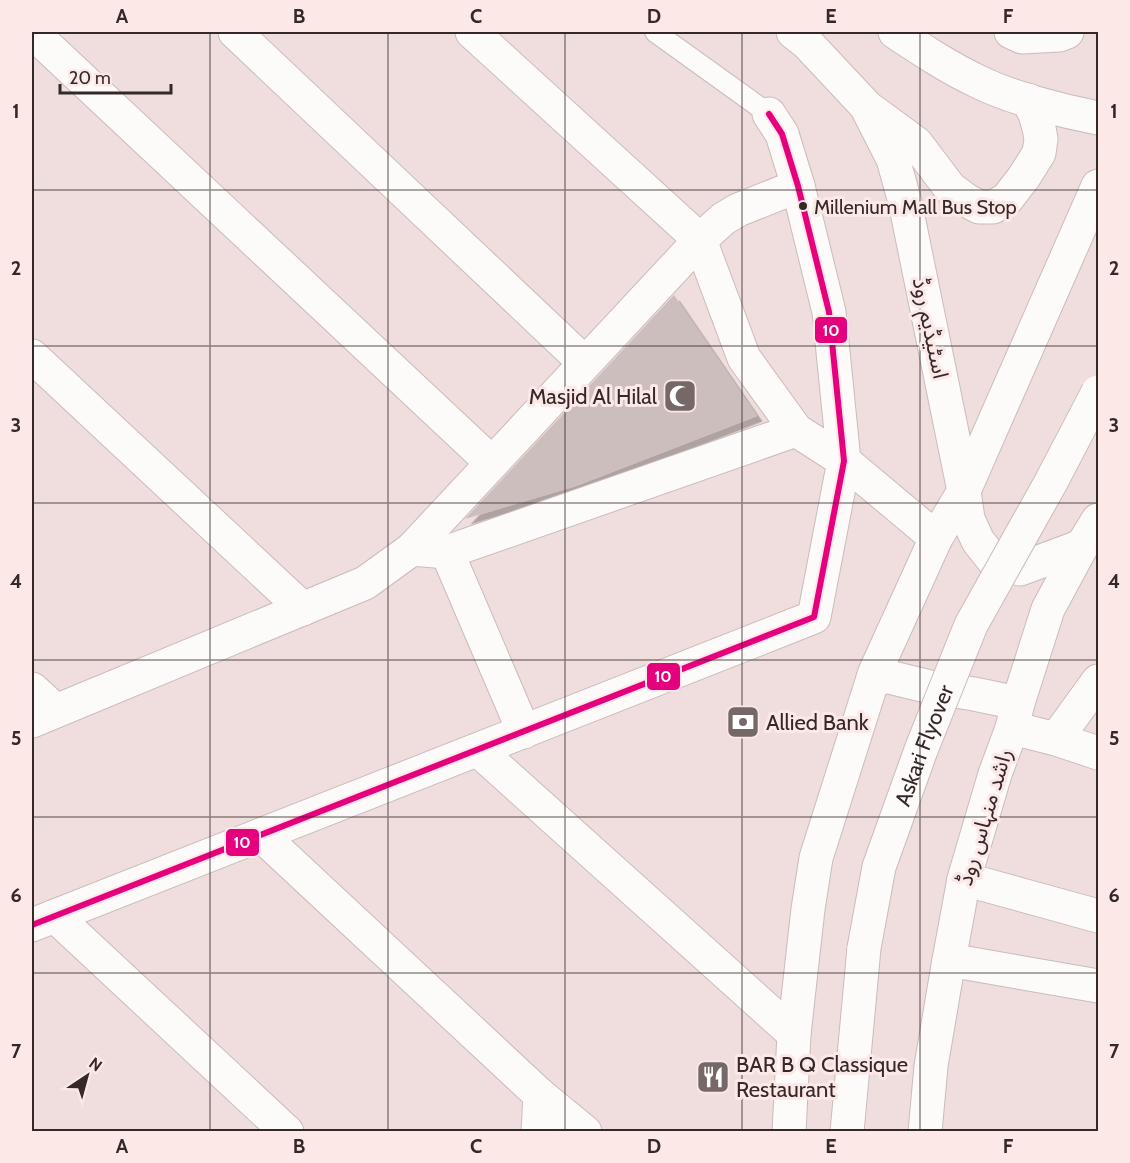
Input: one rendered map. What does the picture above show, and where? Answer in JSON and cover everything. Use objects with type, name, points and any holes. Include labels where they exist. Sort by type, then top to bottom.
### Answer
[{"type":"street","points":[[32,32],[492,463]]},
{"type":"street","points":[[235,32],[585,363]]},
{"type":"street","points":[[472,32],[700,240],[744,358],[796,430],[844,461],[936,538]]},
{"type":"street","name":"اسٹیڈیم روڈ","points":[[793,32],[807,42],[866,106],[893,159],[905,202],[968,519],[978,541],[993,560],[1020,569],[1090,533]]},
{"type":"street","points":[[895,32],[924,52],[981,83],[1028,100],[1098,118]]},
{"type":"street","points":[[1011,32],[1022,38],[1059,35],[1067,32]]},
{"type":"street","points":[[866,106],[916,143],[950,188],[979,207],[993,207],[1006,199],[1024,177],[1039,153],[1041,139],[1039,128],[1028,100]]},
{"type":"street","points":[[287,1131],[43,921],[814,617],[844,461],[829,312],[798,186],[782,134],[769,114]]},
{"type":"street","points":[[32,689],[44,716],[365,583],[412,549],[700,240],[723,219],[738,210],[798,186]]},
{"type":"street","points":[[789,1131],[794,1034],[816,858],[873,678],[936,538],[964,491],[1098,186]]},
{"type":"street","points":[[32,356],[303,609]]},
{"type":"street","name":"Askari Flyover","points":[[847,1131],[864,948],[879,867],[921,750],[971,626],[1098,392]]},
{"type":"street","points":[[412,549],[447,552],[796,430]]},
{"type":"street","name":"راشد منہاس روڈ","points":[[925,1131],[931,1066],[964,879],[1048,609],[1090,533]]},
{"type":"street","points":[[447,552],[524,732]]},
{"type":"street","points":[[873,678],[889,677],[974,694],[1056,740],[1098,753]]},
{"type":"street","points":[[1056,740],[1098,681]]},
{"type":"street","points":[[478,750],[794,1034]]},
{"type":"street","points":[[261,835],[540,1095],[585,1131]]},
{"type":"street","points":[[964,879],[1098,916]]},
{"type":"street","points":[[949,960],[1098,986]]},
{"type":"street","points":[[538,1131],[540,1095]]},
{"type":"lane","points":[[655,32],[769,114]]},
{"type":"building","name":"Masjid Al Hilal","points":[[674,295],[757,416],[576,486],[465,519]]},
{"type":"transit line","name":"10","points":[[32,925],[814,617],[844,461],[829,312],[798,186],[782,134],[769,114]]},
{"type":"place","name":"Millenium Mall Bus Stop","points":[[803,206]]},
{"type":"place","name":"Masjid Al Hilal","points":[[680,396]]},
{"type":"place","name":"Allied Bank","points":[[743,722]]},
{"type":"place","name":"BAR B Q Classique Restaurant","points":[[713,1077]]}]
